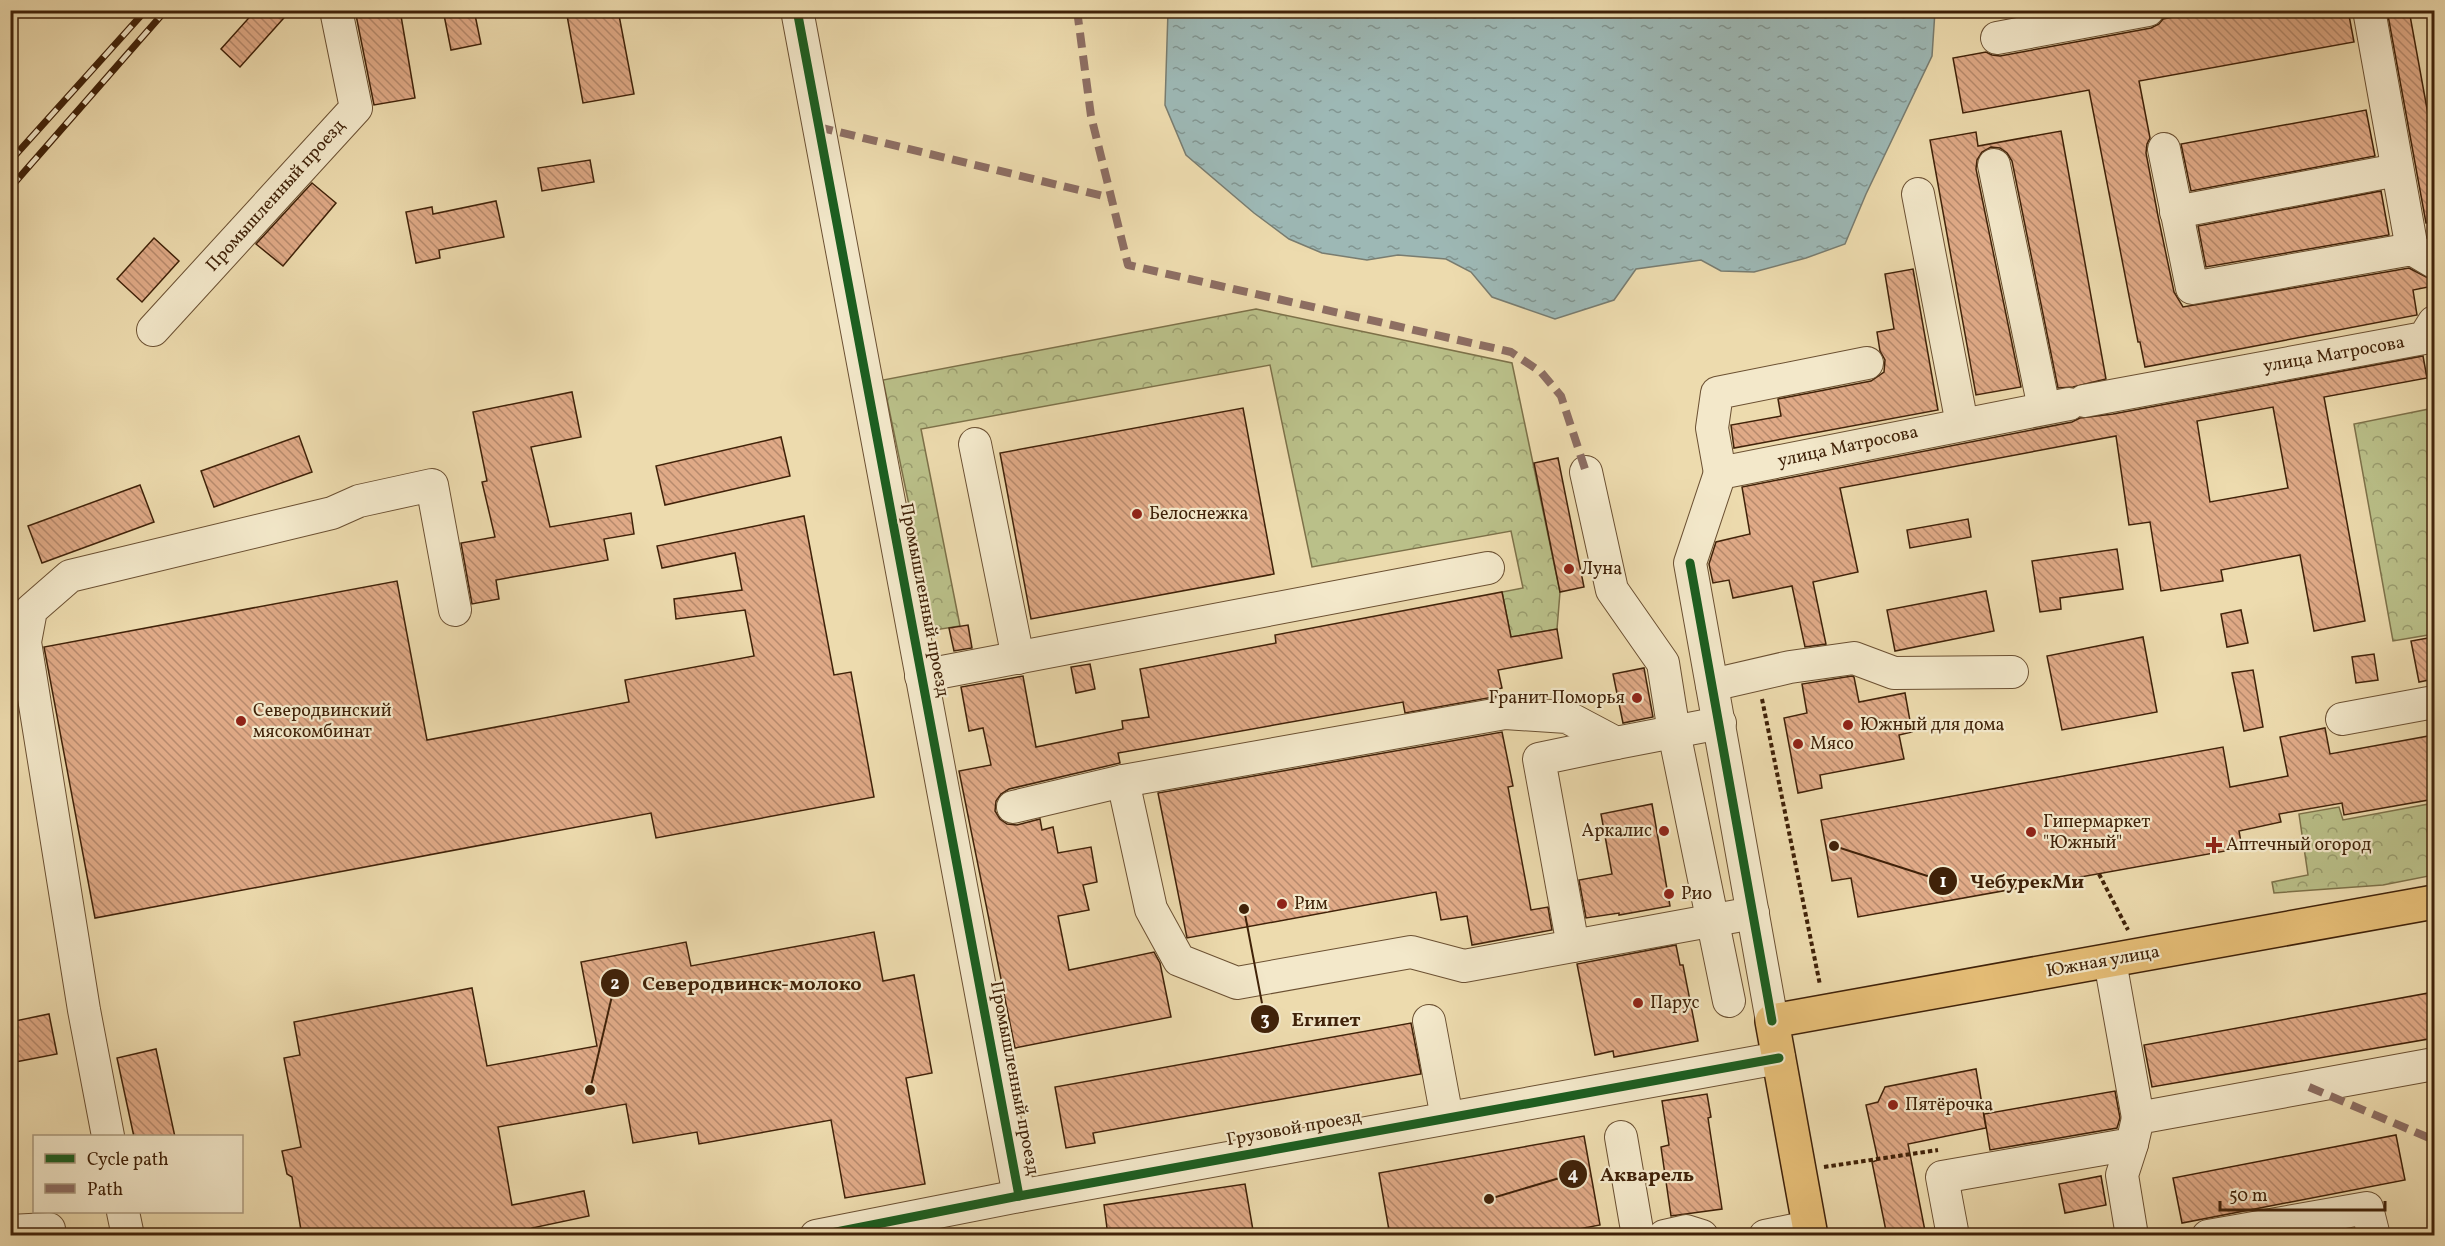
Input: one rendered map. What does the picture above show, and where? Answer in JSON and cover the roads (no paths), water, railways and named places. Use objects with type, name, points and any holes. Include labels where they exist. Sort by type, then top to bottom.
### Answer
[{"type":"main road","name":"Южная улица","points":[[1772,1021],[2434,902]]},
{"type":"main road","points":[[1772,1021],[1810,1231]]},
{"type":"street","name":"Промышленный проезд","points":[[153,330],[356,108],[336,10]]},
{"type":"street","name":"Промышленный проезд","points":[[797,10],[1019,1196]]},
{"type":"street","points":[[1996,38],[2148,10]]},
{"type":"street","points":[[2164,149],[2192,288],[2423,256],[2397,170],[2369,10]]},
{"type":"street","points":[[1994,165],[2066,404]]},
{"type":"street","points":[[2176,212],[2397,170]]},
{"type":"street","points":[[1917,194],[1962,423]]},
{"type":"street","name":"улица Матросова","points":[[1720,473],[1962,423],[2424,338],[2434,322]]},
{"type":"street","points":[[1772,1021],[1690,562],[1720,473],[1712,428],[1717,393],[1867,363]]},
{"type":"street","points":[[975,444],[1018,658]]},
{"type":"street","points":[[1586,472],[1612,590],[1663,663],[1674,732],[1730,1002]]},
{"type":"street","points":[[108,1135],[25,642],[31,610],[70,576],[332,513],[359,501],[432,485],[455,610]]},
{"type":"street","points":[[921,676],[1488,568]]},
{"type":"street","points":[[1712,685],[1790,667],[1854,658],[1894,673],[2012,672]]},
{"type":"street","points":[[2342,718],[2434,702]]},
{"type":"street","points":[[1013,807],[1123,781],[1505,712],[1567,717],[1616,742]]},
{"type":"street","points":[[1573,946],[1539,759],[1720,723]]},
{"type":"street","points":[[1123,781],[1151,909],[1179,960],[1238,983],[1411,952],[1464,966],[1753,913]]},
{"type":"street","points":[[2110,960],[2135,1131],[2122,1175],[2132,1236]]},
{"type":"street","points":[[1429,1021],[1447,1118]]},
{"type":"street","name":"Грузовой проезд","points":[[816,1236],[877,1230],[1019,1196],[1779,1058]]},
{"type":"street","points":[[1953,1236],[1942,1177],[2434,1064]]},
{"type":"street","points":[[1621,1137],[1638,1236]]},
{"type":"street","points":[[2208,1236],[2367,1208],[2374,1236]]},
{"type":"street","points":[[123,1213],[128,1236]]},
{"type":"street","points":[[10,1231],[49,1229],[50,1236]]},
{"type":"street","points":[[1664,1236],[1686,1231],[1702,1236]]},
{"type":"street","points":[[1765,1236],[1810,1231]]},
{"type":"water","points":[[1168,10],[1935,11],[1932,56],[1866,194],[1845,244],[1806,258],[1754,272],[1721,271],[1701,260],[1636,269],[1614,300],[1555,319],[1492,297],[1471,272],[1446,259],[1398,255],[1367,260],[1322,253],[1289,239],[1254,213],[1186,155],[1165,105]]},
{"type":"railway","points":[[10,161],[146,10]]},
{"type":"railway","points":[[10,188],[166,10]]},
{"type":"place","name":"Белоснежка","points":[[1137,514]]},
{"type":"place","name":"Луна","points":[[1569,569]]},
{"type":"place","name":"Гранит Поморья","points":[[1637,698]]},
{"type":"place","name":"Северодвинский мясокомбинат","points":[[241,721]]},
{"type":"place","name":"Южный для дома","points":[[1848,725]]},
{"type":"place","name":"Мясо","points":[[1798,744]]},
{"type":"place","name":"Аркалис","points":[[1664,831]]},
{"type":"place","name":"Гипермаркет \"Южный\"","points":[[2031,832]]},
{"type":"place","name":"Аптечный огород","points":[[2214,845]]},
{"type":"place","name":"ЧебурекМи","points":[[1834,846]]},
{"type":"place","name":"Рио","points":[[1669,894]]},
{"type":"place","name":"Рим","points":[[1282,904]]},
{"type":"place","name":"Египет","points":[[1244,909]]},
{"type":"place","name":"Парус","points":[[1638,1003]]},
{"type":"place","name":"Северодвинск-молоко","points":[[590,1090]]},
{"type":"place","name":"Пятёрочка","points":[[1893,1105]]},
{"type":"place","name":"Акварель","points":[[1489,1199]]}]
